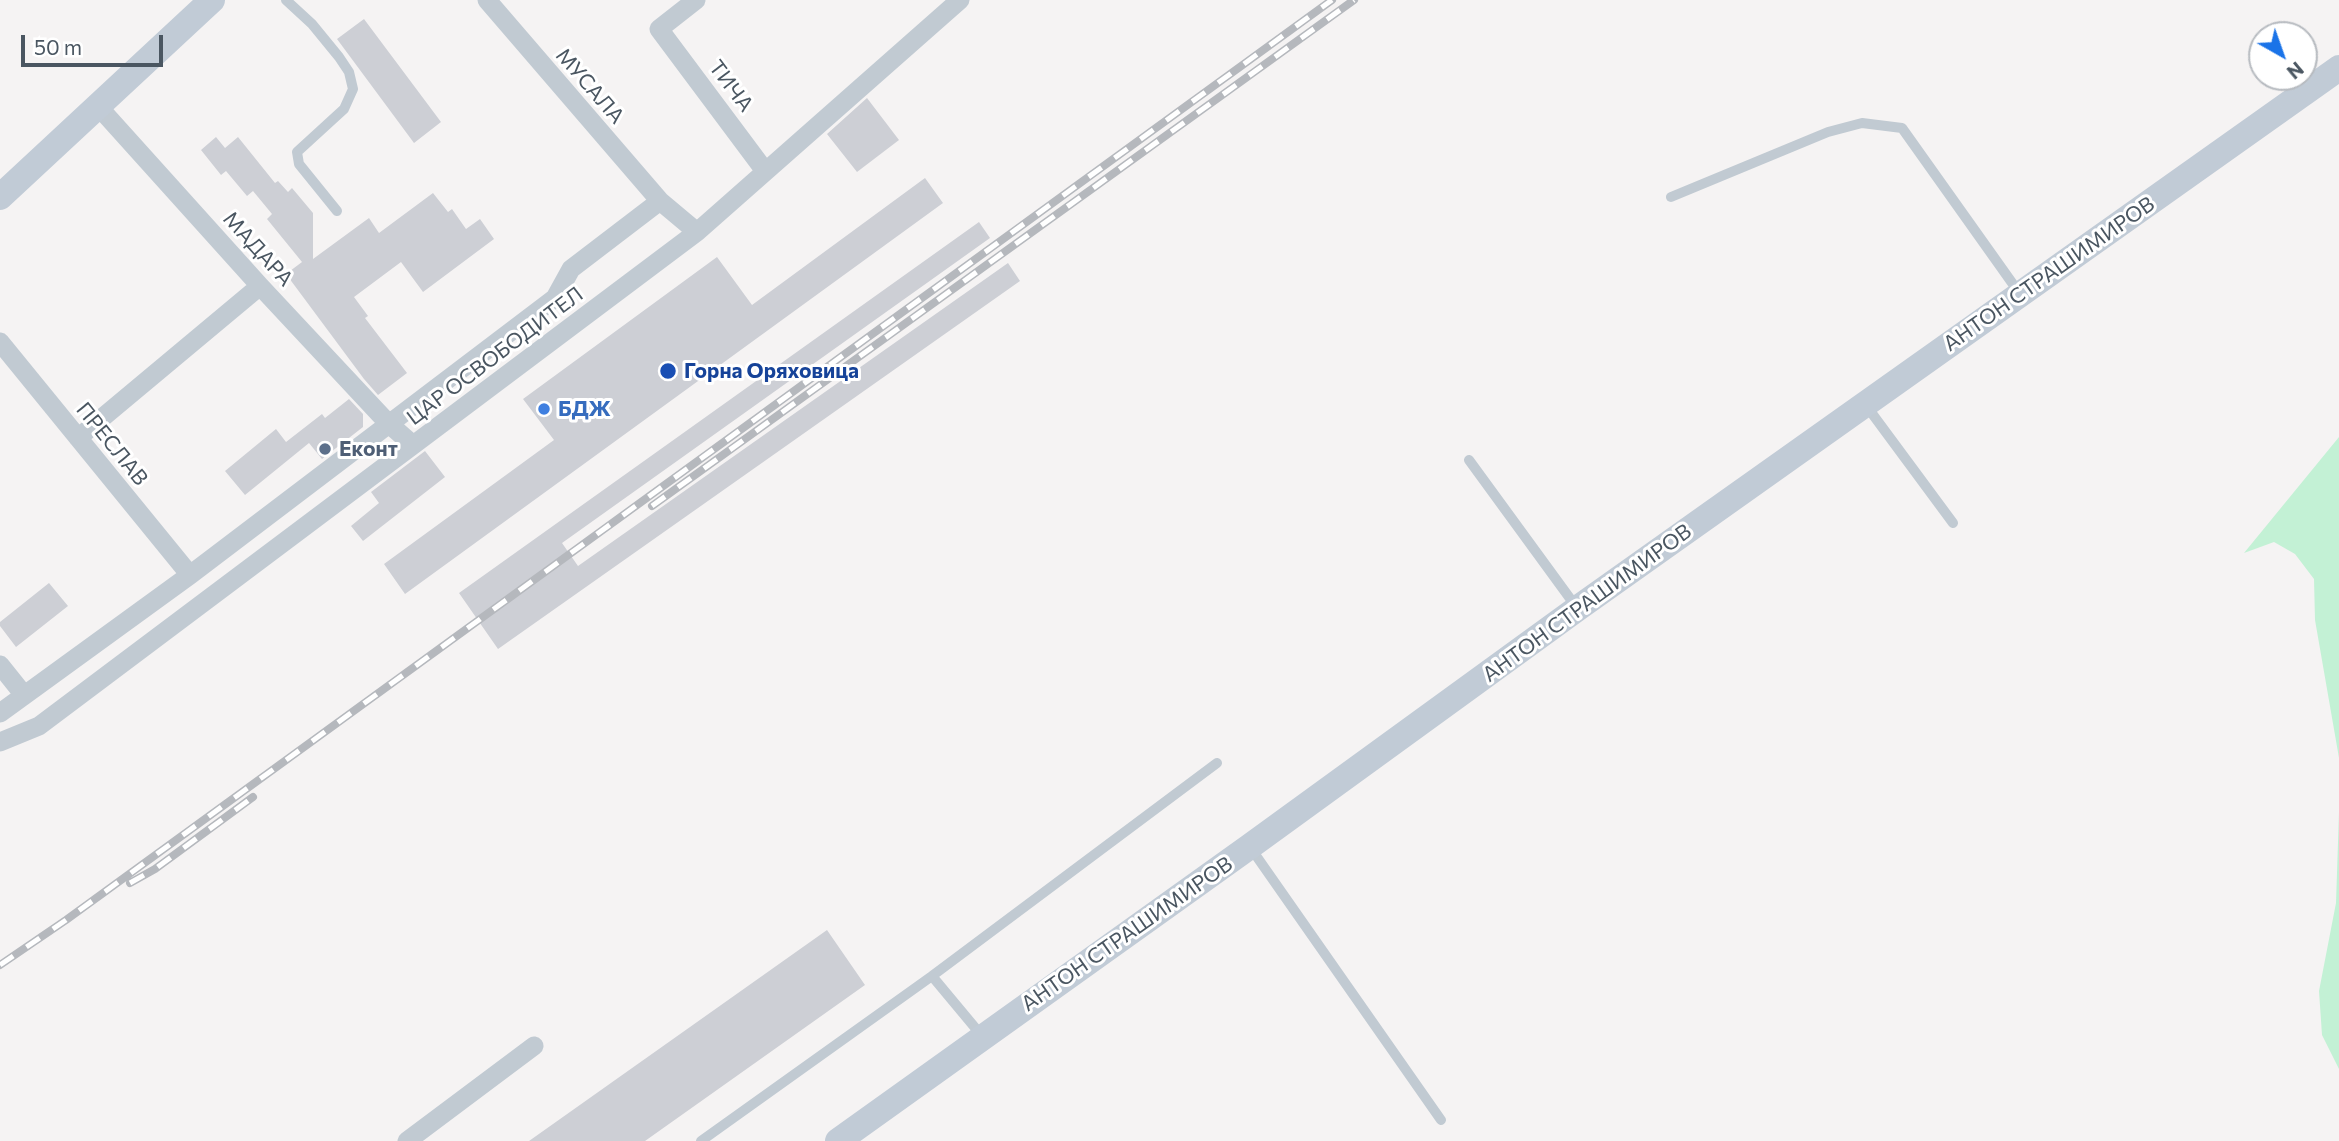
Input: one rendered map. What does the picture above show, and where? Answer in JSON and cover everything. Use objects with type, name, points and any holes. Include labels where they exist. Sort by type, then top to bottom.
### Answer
[{"type":"street","points":[[0,197],[212,0]]},
{"type":"street","name":"МУСАЛА","points":[[487,0],[660,201],[697,232]]},
{"type":"street","name":"ТИЧА","points":[[696,0],[659,29],[765,171]]},
{"type":"street","name":"ЦАР ОСВОБОДИТЕЛ","points":[[0,742],[39,726],[697,232],[960,0]]},
{"type":"street","name":"АНТОН СТРАШИМИРОВ","points":[[838,1141],[1578,608],[2339,68]]},
{"type":"street","name":"МАДАРА","points":[[97,105],[260,286],[388,423],[413,445]]},
{"type":"street","points":[[575,325],[555,298],[571,269],[660,201]]},
{"type":"street","points":[[78,438],[260,286]]},
{"type":"street","name":"ЦАР ОСВОБОДИТЕЛ","points":[[0,713],[190,575],[555,298]]},
{"type":"street","name":"ПРЕСЛАВ","points":[[0,342],[190,575]]},
{"type":"street","points":[[0,665],[24,695]]},
{"type":"street","points":[[407,1141],[534,1046]]},
{"type":"lane","points":[[286,0],[312,24],[340,57],[353,89],[344,109],[297,152],[299,164],[337,211]]},
{"type":"lane","points":[[1671,197],[1828,132],[1862,123],[1902,128],[2020,295]]},
{"type":"lane","points":[[1865,404],[1953,523]]},
{"type":"lane","points":[[1469,460],[1578,608]]},
{"type":"lane","points":[[701,1141],[932,976],[1217,763]]},
{"type":"lane","points":[[1249,847],[1441,1120]]},
{"type":"lane","points":[[932,976],[982,1037]]},
{"type":"green space","points":[[2339,437],[2339,758],[2315,620],[2314,579],[2295,554],[2274,542],[2244,553]]},
{"type":"green space","points":[[2339,812],[2339,1069],[2322,1035],[2319,991],[2336,903]]},
{"type":"building","points":[[364,19],[441,122],[414,143],[337,39]]},
{"type":"building","points":[[867,98],[899,140],[857,172],[827,134]]},
{"type":"building","points":[[216,137],[225,148],[238,137],[275,183],[278,181],[288,192],[292,188],[313,213],[313,259],[369,218],[379,233],[433,193],[448,212],[452,209],[466,229],[480,219],[494,239],[423,292],[401,262],[354,297],[368,316],[365,318],[407,373],[378,395],[286,274],[302,262],[267,219],[272,214],[253,191],[247,196],[226,171],[221,175],[201,150]]},
{"type":"building","points":[[925,178],[943,203],[405,594],[384,564],[554,440],[523,399],[717,257],[752,305]]},
{"type":"building","points":[[979,222],[990,238],[562,543],[578,566],[1008,263],[1020,281],[498,649],[459,593]]},
{"type":"building","points":[[349,399],[363,414],[363,427],[322,459],[309,443],[245,495],[225,471],[276,429],[286,442],[322,414],[325,418]]},
{"type":"building","points":[[425,451],[445,477],[363,541],[351,526],[379,503],[371,492]]},
{"type":"building","points":[[49,583],[68,606],[16,647],[0,626],[0,622]]},
{"type":"building","points":[[827,930],[865,985],[645,1141],[529,1141]]},
{"type":"railway","points":[[0,965],[66,920],[1332,0]]},
{"type":"railway","points":[[652,506],[1354,0]]},
{"type":"railway","points":[[130,883],[155,869],[253,797]]},
{"type":"place","name":"Горна Оряховица","points":[[668,371]]},
{"type":"place","name":"БДЖ","points":[[544,409]]},
{"type":"place","name":"Еконт","points":[[325,449]]}]
